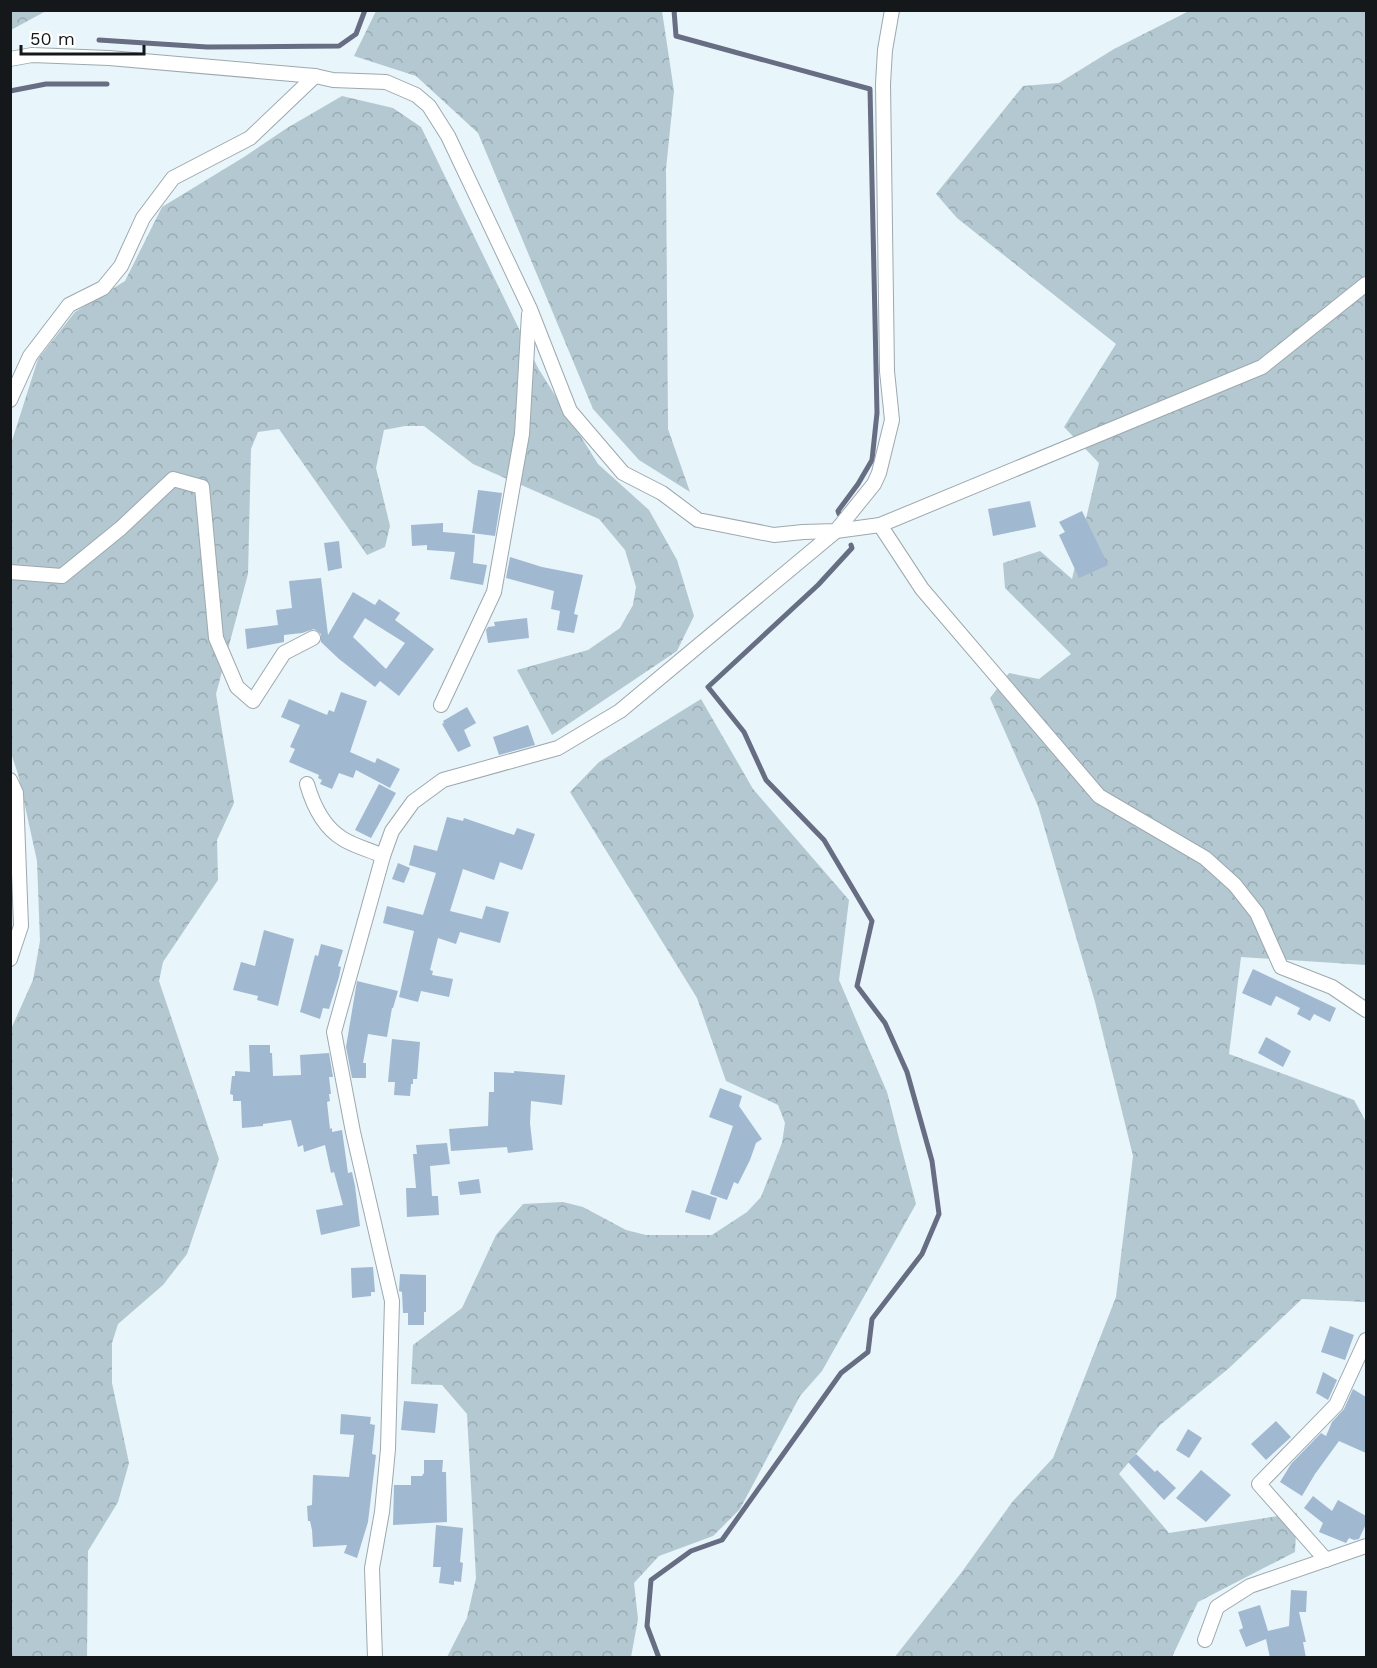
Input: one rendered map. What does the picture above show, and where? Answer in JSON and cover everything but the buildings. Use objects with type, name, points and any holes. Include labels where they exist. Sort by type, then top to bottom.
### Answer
[{"type":"street","points":[[375,1658],[372,1568],[382,1512],[388,1449],[392,1301],[353,1132],[334,1032],[383,855],[392,831],[413,802],[443,780],[558,748],[620,711],[836,531],[874,484],[892,420],[887,371],[884,84],[885,50],[892,10]]},
{"type":"street","points":[[10,59],[32,55],[109,58],[315,76],[333,80],[386,82],[416,94],[429,106],[448,136],[530,309],[570,411],[623,473],[662,493],[698,520],[774,535],[836,531],[879,525],[1262,367],[1366,284]]},
{"type":"street","points":[[10,400],[30,357],[69,305],[103,288],[121,266],[143,218],[173,178],[250,138],[315,76]]},
{"type":"street","points":[[441,705],[494,592],[522,434],[530,309]]},
{"type":"street","points":[[10,572],[62,576],[121,528],[173,479],[202,487],[216,638],[237,687],[254,701],[284,653],[314,638]]},
{"type":"street","points":[[879,525],[922,589],[1099,796],[1205,858],[1235,885],[1257,913],[1281,967],[1332,987],[1366,1010]]},
{"type":"street","points":[[10,780],[16,793],[21,926],[10,959]]},
{"type":"street","points":[[307,784],[312,801],[323,821],[343,839],[383,855]]},
{"type":"street","points":[[1326,1560],[1259,1484],[1336,1405],[1366,1340]]},
{"type":"street","points":[[1205,1640],[1217,1607],[1250,1586],[1366,1546]]},
{"type":"green space","points":[[11,10],[46,10],[46,11],[11,30]]},
{"type":"green space","points":[[376,11],[662,11],[674,91],[666,169],[668,429],[690,492],[639,460],[593,409],[478,133],[416,76],[354,56]]},
{"type":"green space","points":[[1189,11],[1366,11],[1366,965],[1241,957],[1229,1054],[1354,1100],[1366,1122],[1366,1302],[1302,1299],[1228,1369],[1160,1425],[1119,1474],[1169,1533],[1297,1513],[1295,1552],[1198,1602],[1172,1657],[894,1658],[961,1573],[1013,1501],[1053,1458],[1116,1297],[1133,1156],[1095,1002],[1038,806],[990,698],[1009,673],[1039,679],[1071,654],[1005,588],[1003,563],[1040,551],[1072,579],[1099,463],[1064,427],[1116,344],[957,218],[936,194],[1023,86],[1059,83],[1114,49]]},
{"type":"green space","points":[[342,96],[393,108],[421,127],[538,368],[598,464],[649,510],[677,560],[694,616],[677,651],[552,735],[517,670],[588,650],[620,628],[633,605],[636,587],[625,550],[599,519],[473,464],[424,426],[405,426],[384,430],[376,468],[390,526],[385,547],[367,555],[279,429],[258,432],[251,449],[248,574],[216,694],[234,803],[217,840],[218,880],[163,962],[159,981],[219,1159],[187,1254],[163,1285],[118,1324],[112,1343],[112,1383],[129,1463],[118,1502],[88,1551],[87,1657],[11,1657],[10,1187],[13,1180],[10,1170],[11,1029],[33,980],[40,941],[37,861],[18,774],[11,753],[10,447],[38,359],[75,312],[125,281],[162,207]]},
{"type":"green space","points":[[701,699],[753,789],[849,900],[839,980],[887,1092],[916,1204],[822,1371],[800,1396],[740,1509],[713,1536],[659,1556],[634,1583],[638,1619],[631,1657],[447,1657],[467,1618],[476,1578],[467,1414],[442,1385],[411,1384],[413,1345],[462,1308],[496,1235],[523,1204],[563,1202],[583,1207],[626,1230],[646,1235],[712,1235],[747,1212],[761,1197],[782,1143],[785,1123],[778,1105],[726,1081],[697,998],[570,792],[599,762]]},
{"type":"waterway","points":[[99,40],[207,47],[339,46],[356,34],[365,10]]},
{"type":"waterway","points":[[674,10],[676,36],[870,89],[877,413],[872,460],[838,511],[839,514]]},
{"type":"waterway","points":[[10,91],[46,84],[107,84]]},
{"type":"waterway","points":[[659,1658],[647,1626],[651,1580],[691,1551],[722,1540],[841,1373],[868,1352],[872,1319],[922,1254],[939,1214],[932,1161],[907,1072],[885,1023],[857,986],[872,921],[824,840],[766,780],[744,732],[708,687],[818,585],[852,548],[851,545]]}]
